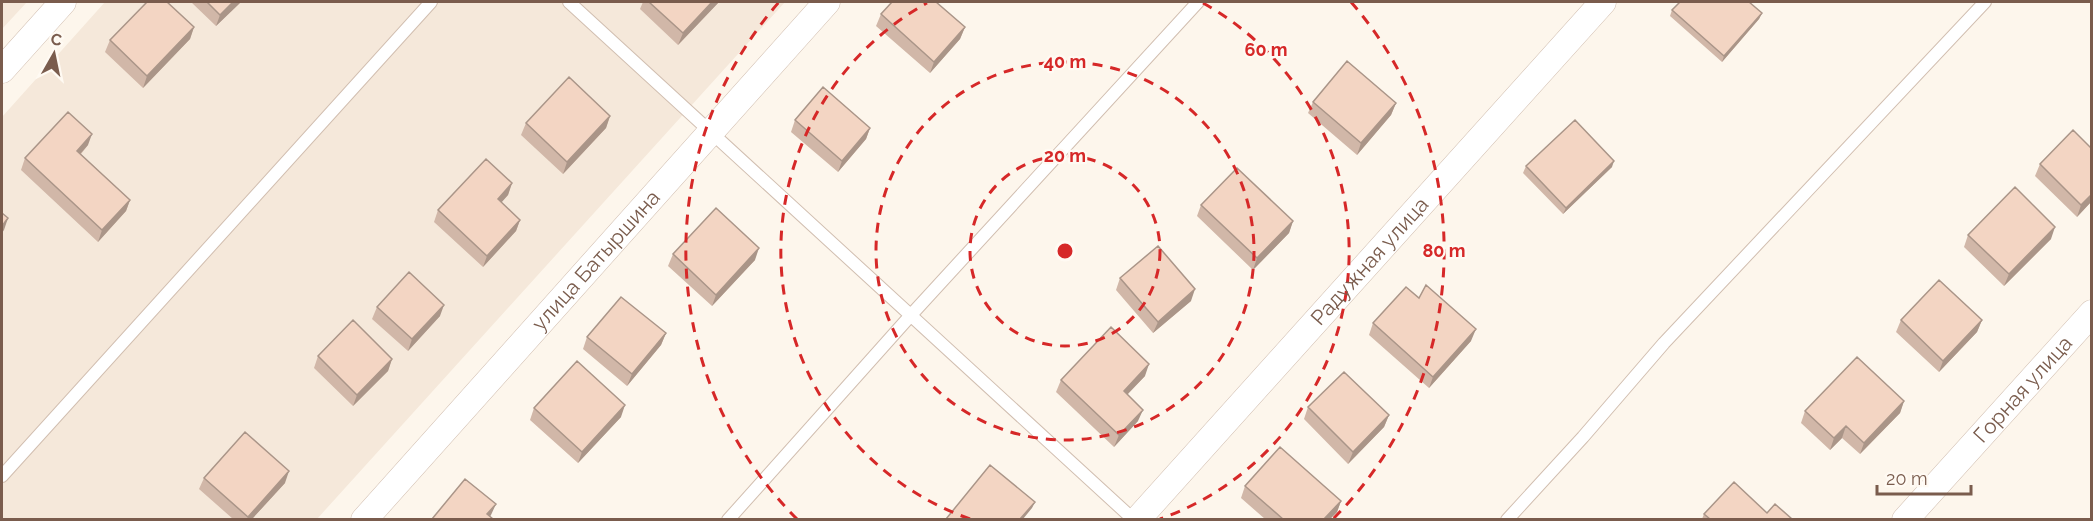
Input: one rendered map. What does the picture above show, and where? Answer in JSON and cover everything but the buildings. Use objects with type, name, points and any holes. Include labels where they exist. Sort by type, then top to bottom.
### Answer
[{"type":"street","points":[[2,70],[63,2]]},
{"type":"street","name":"улица Батыршина","points":[[364,519],[828,2]]},
{"type":"street","name":"Радужная улица","points":[[1136,519],[1603,2]]},
{"type":"street","name":"Горная улица","points":[[1905,519],[2091,313]]},
{"type":"lane","points":[[2,476],[431,2]]},
{"type":"lane","points":[[569,2],[1136,519]]},
{"type":"lane","points":[[728,519],[911,315],[1198,2]]},
{"type":"lane","points":[[1506,519],[1583,437],[1664,343],[1985,2]]},
{"type":"shaded area","points":[[2,2],[27,2],[2,29]]},
{"type":"shaded area","points":[[105,2],[785,2],[317,519],[2,520],[2,117]]}]
